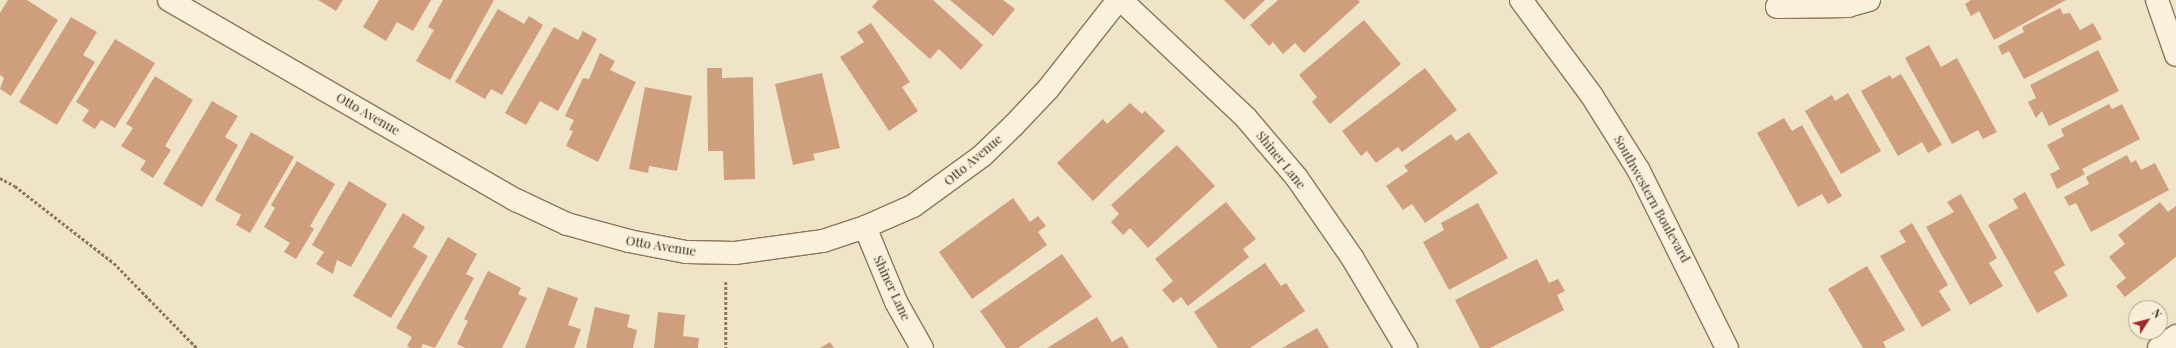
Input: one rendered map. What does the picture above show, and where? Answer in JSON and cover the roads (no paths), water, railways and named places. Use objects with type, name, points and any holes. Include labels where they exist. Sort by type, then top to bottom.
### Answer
[{"type":"street","name":"Otto Avenue","points":[[170,0],[516,200],[567,224],[629,241],[678,251],[725,253],[777,248],[823,241],[865,227],[914,206],[982,156],[1048,88],[1118,0]]},
{"type":"street","name":"Shiner Lane","points":[[1121,0],[1246,118],[1297,178],[1353,259],[1406,348]]},
{"type":"street","name":"Southwestern Boulevard","points":[[1521,0],[1592,96],[1639,171],[1727,348]]},
{"type":"street","points":[[1777,7],[1848,6],[1869,0]]},
{"type":"street","points":[[2157,0],[2176,55]]},
{"type":"street","name":"Shiner Lane","points":[[865,227],[896,302],[922,348]]},
{"type":"street","points":[[2159,348],[2176,336]]}]
